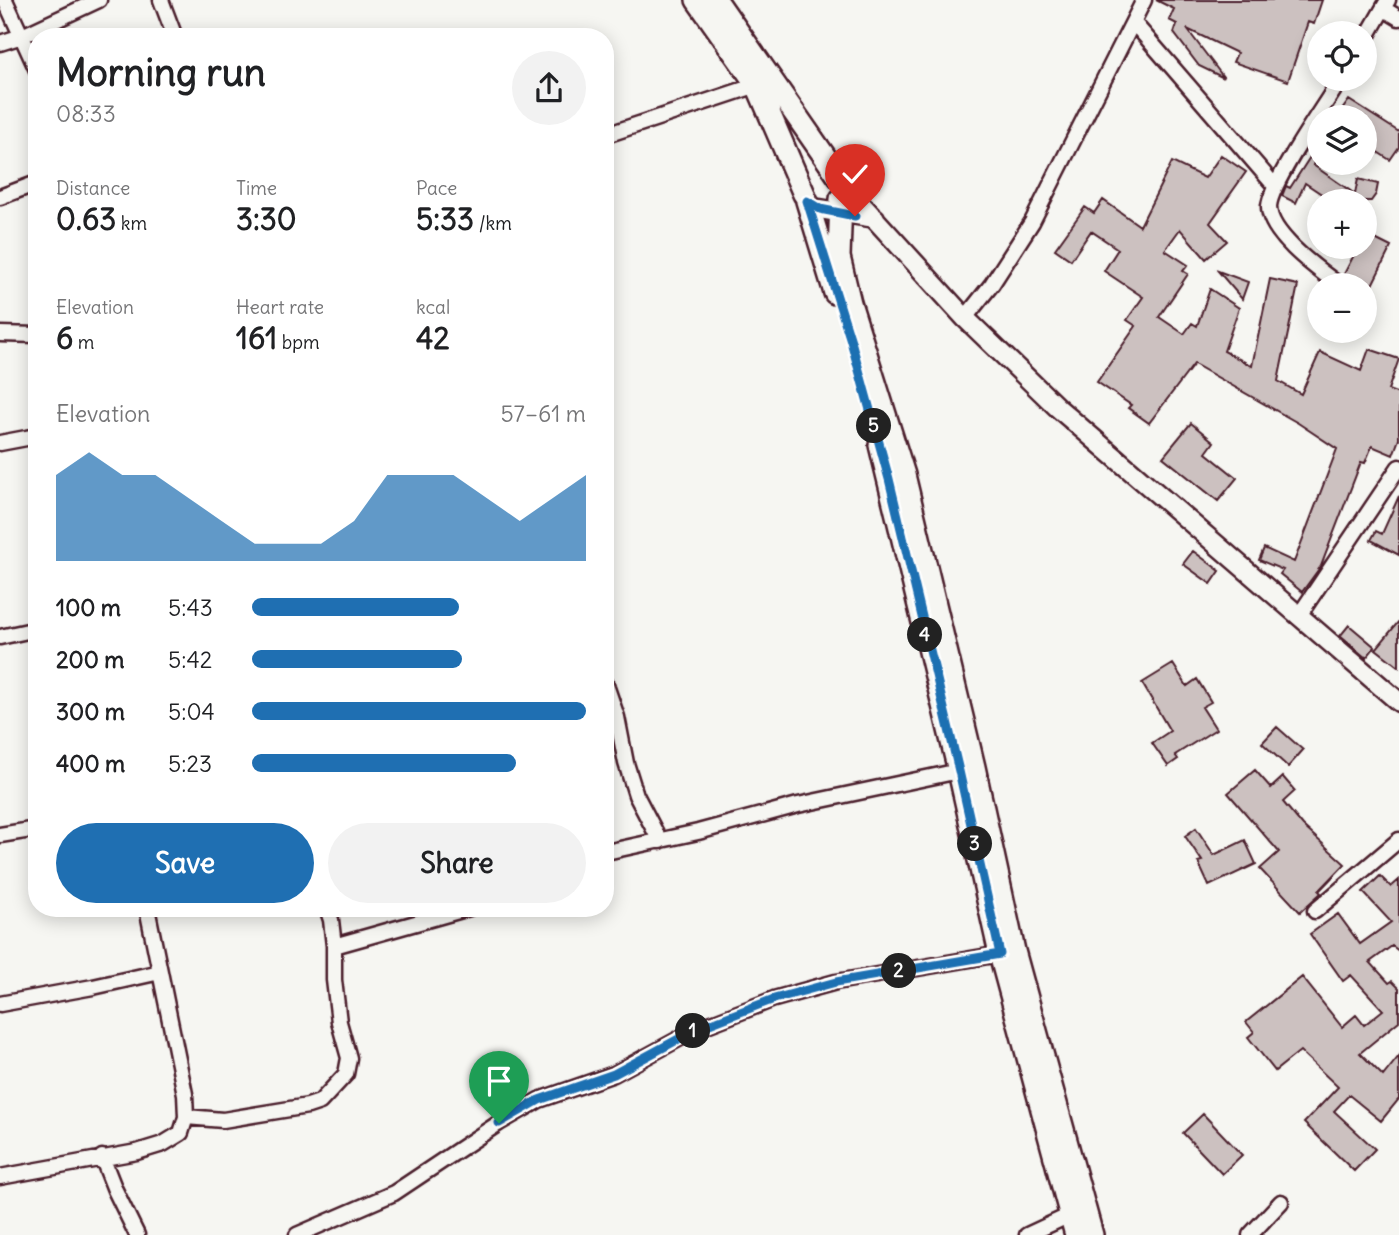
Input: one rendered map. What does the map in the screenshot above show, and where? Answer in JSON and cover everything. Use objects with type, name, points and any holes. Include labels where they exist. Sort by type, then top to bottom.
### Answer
[{"type":"main road","points":[[697,0],[757,85],[828,197],[851,341],[889,479],[1000,954],[1073,1225]]},
{"type":"main road","points":[[716,0],[828,197],[850,303],[904,475],[974,768],[1014,951],[1092,1235]]},
{"type":"street","points":[[5,0],[28,50]]},
{"type":"street","points":[[39,28],[99,0]]},
{"type":"street","points":[[161,0],[172,28]]},
{"type":"street","points":[[965,318],[992,284],[1032,222],[1144,0]]},
{"type":"street","points":[[1376,21],[1386,5],[1399,18]]},
{"type":"street","points":[[1134,23],[1275,186]]},
{"type":"street","points":[[0,43],[28,33]]},
{"type":"street","points":[[614,132],[757,85]]},
{"type":"street","points":[[1323,273],[1304,259],[1278,230],[1269,207],[1275,186],[1334,91]]},
{"type":"street","points":[[0,197],[28,186]]},
{"type":"street","points":[[828,197],[875,218],[965,318],[1058,408],[1399,702]]},
{"type":"street","points":[[828,197],[875,218]]},
{"type":"street","points":[[0,334],[28,336]]},
{"type":"street","points":[[0,443],[28,438]]},
{"type":"street","points":[[1298,617],[1399,467]]},
{"type":"street","points":[[0,637],[28,631]]},
{"type":"street","points":[[614,708],[636,795],[660,841]]},
{"type":"street","points":[[614,850],[798,805],[959,771]]},
{"type":"street","points":[[0,835],[28,830]]},
{"type":"street","points":[[1315,911],[1399,840]]},
{"type":"street","points":[[0,1177],[137,1152],[163,1144],[181,1133],[186,1117],[185,1094],[149,917]]},
{"type":"street","points":[[186,1117],[223,1120],[307,1106],[320,1102],[346,1074],[349,1058],[339,1023],[330,917]]},
{"type":"street","points":[[334,946],[437,917]]},
{"type":"street","points":[[297,1235],[394,1193],[499,1123],[539,1100],[614,1074],[699,1028],[774,999],[836,982],[1000,954]]},
{"type":"street","points":[[0,1004],[93,987],[160,971]]},
{"type":"street","points":[[102,1157],[137,1235]]},
{"type":"street","points":[[1250,1235],[1281,1202]]},
{"type":"street","points":[[1027,1235],[1073,1225]]},
{"type":"building","points":[[1156,0],[1322,0],[1315,21],[1307,21],[1288,81],[1233,62],[1237,53],[1187,29],[1224,78],[1199,66],[1174,33],[1177,24],[1169,20],[1174,9]]},
{"type":"building","points":[[1377,118],[1399,132],[1399,147],[1390,160],[1377,152]]},
{"type":"building","points":[[1221,155],[1246,172],[1210,223],[1227,241],[1206,259],[1180,229],[1165,250],[1188,265],[1183,271],[1188,274],[1159,317],[1184,334],[1192,323],[1197,326],[1210,289],[1239,308],[1224,351],[1252,366],[1270,279],[1298,285],[1278,381],[1301,394],[1320,352],[1361,371],[1369,349],[1399,359],[1388,390],[1399,394],[1399,439],[1393,455],[1372,446],[1365,463],[1361,462],[1321,566],[1302,592],[1280,574],[1283,570],[1259,560],[1264,548],[1294,562],[1337,449],[1298,423],[1194,364],[1149,423],[1128,408],[1131,405],[1097,382],[1136,326],[1127,320],[1143,297],[1104,271],[1118,249],[1091,231],[1071,260],[1055,249],[1085,207],[1094,213],[1103,200],[1140,226],[1172,162],[1205,178]]},
{"type":"building","points":[[1307,162],[1307,175],[1327,175],[1348,189],[1314,189],[1305,183],[1296,203],[1282,196],[1286,186],[1290,188]]},
{"type":"building","points":[[1358,179],[1378,184],[1377,189],[1356,189]]},
{"type":"building","points":[[1377,240],[1391,247],[1377,275],[1345,273],[1352,259],[1377,259]]},
{"type":"building","points":[[1218,271],[1248,282],[1242,299]]},
{"type":"building","points":[[1191,423],[1214,442],[1206,453],[1237,478],[1218,501],[1163,457]]},
{"type":"building","points":[[1399,496],[1399,555],[1371,540],[1376,531],[1382,534]]},
{"type":"building","points":[[1193,551],[1220,571],[1211,584],[1183,564]]},
{"type":"building","points":[[1399,621],[1399,667],[1376,649]]},
{"type":"building","points":[[1349,625],[1375,647],[1366,658],[1340,636]]},
{"type":"building","points":[[1173,664],[1187,686],[1197,679],[1211,702],[1202,707],[1216,729],[1175,755],[1178,759],[1168,766],[1152,743],[1170,731],[1142,683]]},
{"type":"building","points":[[1277,727],[1303,750],[1288,767],[1262,743]]},
{"type":"building","points":[[1255,770],[1271,788],[1283,777],[1295,791],[1283,802],[1303,826],[1345,864],[1319,891],[1321,893],[1300,912],[1260,869],[1279,852],[1228,793]]},
{"type":"building","points":[[1196,828],[1214,855],[1245,840],[1256,864],[1209,886],[1198,862],[1202,861],[1185,836]]},
{"type":"building","points":[[1380,876],[1391,887],[1399,880],[1399,951],[1392,946],[1370,962],[1389,983],[1392,981],[1399,988],[1399,1021],[1360,1053],[1383,1076],[1399,1056],[1399,1099],[1381,1121],[1349,1095],[1334,1111],[1375,1149],[1354,1171],[1304,1123],[1338,1087],[1300,1051],[1275,1071],[1248,1037],[1254,1032],[1246,1022],[1302,977],[1342,1027],[1356,1015],[1364,1025],[1383,1010],[1351,975],[1343,981],[1310,934],[1338,914],[1360,944],[1391,922],[1363,892]]},
{"type":"building","points":[[1203,1114],[1242,1155],[1222,1174],[1183,1133]]},
{"type":"route","points":[[499,1123],[539,1100],[614,1074],[699,1028],[774,999],[836,982],[1000,954],[889,479],[851,341],[807,201],[820,209],[855,216]]}]
